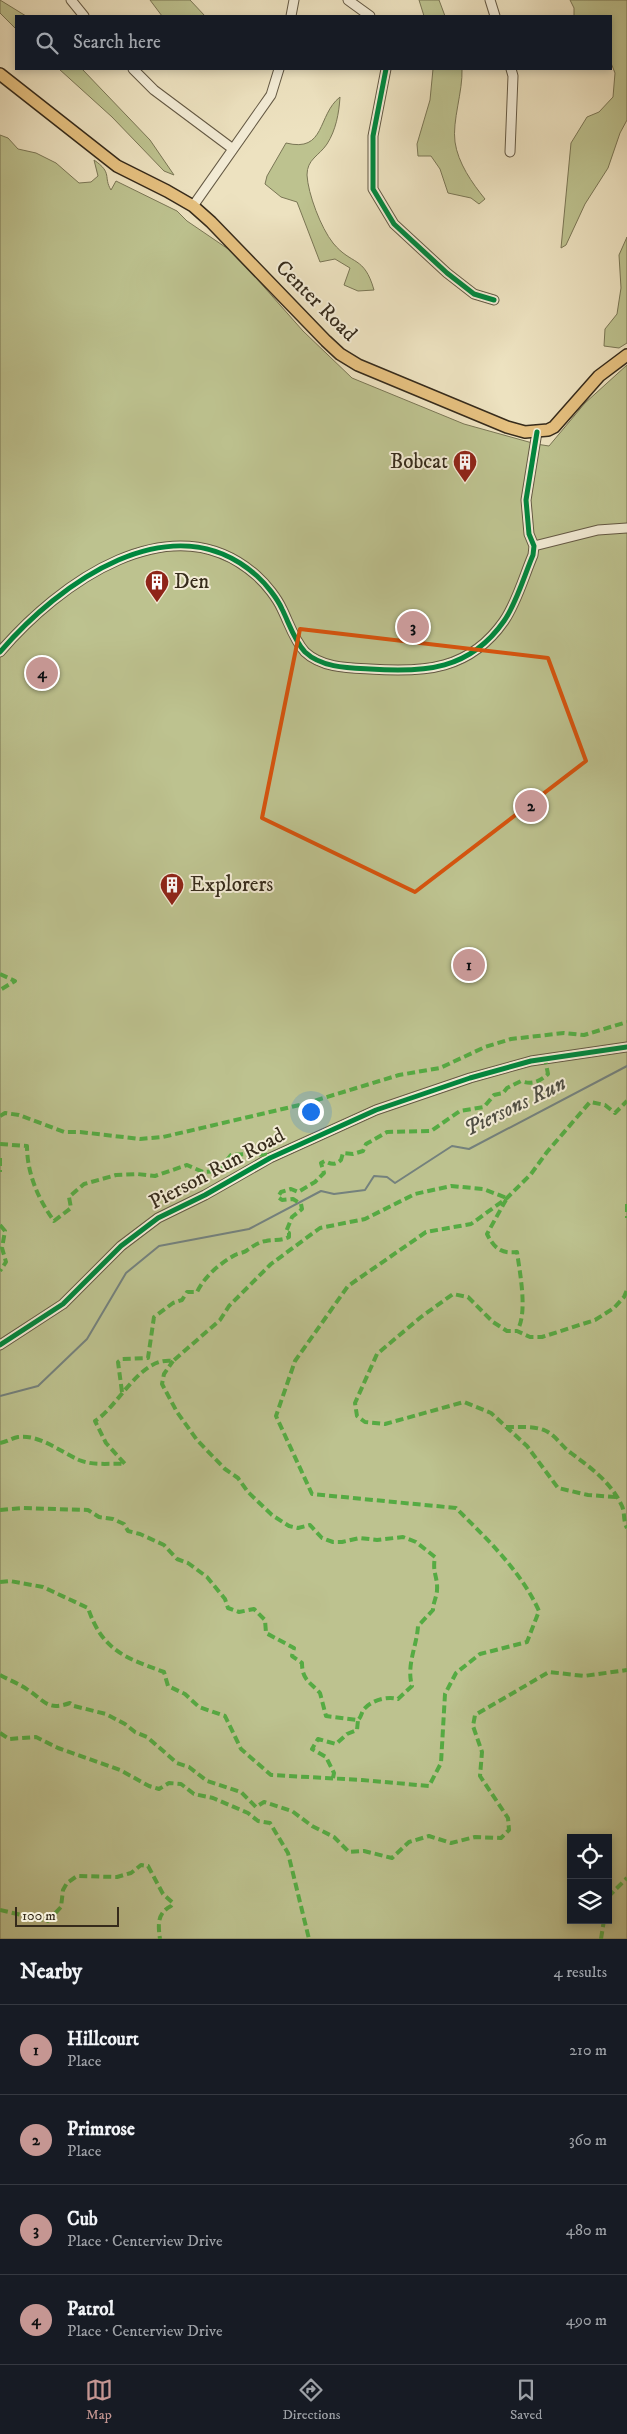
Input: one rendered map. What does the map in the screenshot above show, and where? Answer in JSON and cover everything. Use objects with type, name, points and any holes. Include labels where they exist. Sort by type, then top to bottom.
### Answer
[{"type":"main road","name":"Center Road","points":[[0,74],[117,166],[193,206],[340,354],[376,374],[487,419],[524,432],[538,432]]},
{"type":"main road","points":[[538,432],[554,427],[600,376],[627,355]]},
{"type":"street","points":[[71,0],[83,15]]},
{"type":"street","points":[[291,15],[294,0]]},
{"type":"street","points":[[348,0],[369,15]]},
{"type":"street","points":[[490,0],[495,15]]},
{"type":"street","points":[[133,70],[154,90],[233,149]]},
{"type":"street","points":[[193,206],[270,95],[279,70]]},
{"type":"street","points":[[386,70],[372,136],[373,189],[394,224],[447,274],[474,294],[494,300]]},
{"type":"street","points":[[510,152],[513,76],[511,70]]},
{"type":"street","points":[[0,652],[19,629],[57,597],[84,578],[128,556],[152,548],[177,546],[200,548],[221,555],[238,562],[258,577],[281,607],[295,637],[306,652],[317,660],[334,666],[379,670],[442,668],[477,650],[504,620],[533,555],[534,546],[529,534],[526,500],[538,432]]},
{"type":"street","points":[[534,546],[598,530],[627,528]]},
{"type":"street","name":"Pierson Run Road","points":[[0,1345],[62,1304],[121,1246],[158,1218],[205,1195],[270,1158],[376,1110],[470,1078],[531,1061],[627,1048]]},
{"type":"highlighted area","points":[[300,629],[548,658],[586,761],[415,892],[262,818]]},
{"type":"green space","points":[[0,0],[24,15],[15,15],[15,28],[0,13]]},
{"type":"green space","points":[[150,0],[190,0],[204,15],[161,15]]},
{"type":"green space","points":[[419,0],[439,0],[445,15],[424,15]]},
{"type":"green space","points":[[570,0],[627,0],[627,120],[620,133],[608,168],[585,204],[566,245],[561,248],[571,143],[587,117],[599,112],[613,97],[615,73],[612,66],[612,15],[574,15],[574,8]]},
{"type":"green space","points":[[60,70],[83,70],[150,140],[174,175],[164,171],[112,117]]},
{"type":"green space","points":[[433,70],[462,70],[454,134],[455,142],[462,165],[485,199],[479,204],[471,198],[448,193],[440,169],[431,156],[418,156],[417,144],[430,100]]},
{"type":"green space","points":[[340,97],[333,133],[324,148],[309,165],[308,183],[316,210],[328,237],[340,250],[362,266],[374,290],[358,291],[344,285],[350,268],[335,259],[320,262],[297,202],[281,197],[265,184],[267,176],[286,143],[299,145],[308,143],[315,138],[327,113]]},
{"type":"green space","points":[[0,135],[8,138],[18,149],[36,153],[56,163],[79,183],[91,182],[98,176],[94,160],[104,168],[111,190],[116,181],[177,211],[187,221],[234,253],[303,331],[352,378],[464,424],[549,446],[585,403],[627,365],[627,1939],[0,1939]]},
{"type":"green space","points":[[627,237],[627,343],[619,348],[604,346],[605,329],[617,314],[621,288],[619,255]]},
{"type":"waterway","name":"Piersons Run","points":[[0,1396],[38,1386],[87,1339],[126,1273],[159,1246],[249,1229],[321,1191],[334,1194],[365,1190],[374,1176],[387,1177],[395,1183],[452,1146],[469,1149],[627,1066]]},
{"type":"marked path","points":[[0,974],[15,981],[0,990]]},
{"type":"marked path","points":[[0,1116],[5,1113],[19,1115],[64,1132],[140,1139],[163,1137],[304,1104],[399,1075],[440,1068],[485,1047],[511,1039],[564,1033],[584,1035],[627,1022]]},
{"type":"marked path","points":[[122,1392],[118,1362],[122,1359],[148,1358],[154,1317],[173,1303],[182,1300],[187,1292],[197,1292],[204,1281],[223,1262],[245,1252],[260,1242],[289,1237],[289,1233],[286,1232],[292,1217],[302,1209],[301,1204],[293,1199],[282,1200],[278,1197],[281,1192],[291,1189],[298,1192],[315,1182],[324,1173],[321,1163],[325,1161],[335,1164],[341,1160],[343,1153],[353,1154],[363,1151],[366,1144],[387,1132],[431,1131],[460,1111],[484,1107],[494,1095],[503,1093],[507,1088],[521,1081],[529,1083],[538,1081],[548,1074],[545,1059]]},
{"type":"marked path","points":[[0,1582],[10,1581],[43,1587],[88,1608],[100,1634],[108,1643],[127,1657],[164,1672],[168,1686],[185,1694],[199,1707],[225,1716],[241,1749],[271,1775],[429,1786],[441,1763],[445,1694],[456,1673],[480,1654],[527,1642],[539,1611],[532,1596],[513,1569],[456,1508],[312,1494],[276,1416],[295,1361],[348,1286],[426,1232],[471,1224],[507,1198],[531,1174],[547,1152],[590,1102],[605,1105],[615,1113],[627,1101]]},
{"type":"marked path","points":[[0,1144],[27,1146],[29,1166],[34,1185],[54,1221],[71,1208],[69,1197],[84,1184],[116,1175],[137,1174],[155,1176],[187,1165],[203,1172],[218,1171],[231,1155],[273,1155]]},
{"type":"marked path","points":[[0,1158],[0,1172]]},
{"type":"marked path","points":[[0,1443],[16,1438],[34,1438],[85,1462],[125,1464],[106,1443],[95,1421],[113,1405],[140,1374],[150,1366],[161,1362],[173,1361],[220,1320],[229,1306],[271,1264],[320,1228],[365,1219],[415,1194],[451,1186],[483,1189],[507,1198],[487,1234],[492,1243],[502,1251],[517,1252],[523,1304],[517,1331]]},
{"type":"marked path","points":[[627,1204],[627,1218]]},
{"type":"marked path","points":[[0,1225],[5,1231],[2,1248],[6,1262],[0,1271]]},
{"type":"marked path","points":[[616,1497],[588,1495],[558,1488],[527,1446],[491,1413],[464,1402],[385,1424],[365,1422],[357,1416],[355,1403],[377,1354],[421,1317],[453,1294],[468,1297],[493,1322],[507,1331],[517,1331],[530,1337],[542,1337],[595,1320],[614,1308],[624,1297],[627,1290]]},
{"type":"marked path","points":[[0,1510],[23,1508],[88,1510],[99,1517],[113,1519],[124,1524],[128,1531],[140,1534],[164,1545],[177,1559],[188,1563],[207,1577],[225,1599],[228,1608],[239,1612],[254,1609],[265,1620],[266,1633],[294,1648],[292,1656],[302,1663],[305,1677],[320,1693],[326,1716],[358,1720],[364,1709],[371,1703],[385,1698],[398,1699],[412,1686],[410,1671],[418,1626],[433,1610],[437,1590],[434,1567],[435,1557],[416,1542],[403,1537],[377,1540],[360,1538],[333,1542],[322,1538],[310,1525],[298,1528],[289,1526],[272,1515],[248,1492],[238,1478],[225,1469],[197,1440],[177,1412],[162,1384],[164,1374],[173,1361]]},
{"type":"marked path","points":[[506,1427],[535,1428],[544,1430],[552,1435],[567,1450],[600,1476],[612,1490],[622,1506],[627,1528]]},
{"type":"marked path","points":[[0,1675],[22,1686],[47,1704],[56,1706],[70,1703],[74,1706],[106,1714],[125,1724],[135,1732],[147,1737],[177,1763],[189,1767],[207,1781],[241,1792],[256,1807],[264,1802],[292,1811],[312,1826],[334,1837],[349,1852],[364,1851],[392,1858],[409,1842],[429,1836],[451,1843],[475,1837],[501,1838],[509,1830],[508,1818],[480,1776],[482,1752],[473,1726],[475,1715],[549,1672],[584,1676],[627,1670]]},
{"type":"marked path","points":[[333,1778],[334,1773],[326,1757],[312,1749],[318,1739],[336,1744],[347,1734],[357,1730],[358,1720]]},
{"type":"marked path","points":[[0,1733],[9,1739],[36,1737],[58,1748],[120,1770],[149,1786],[159,1789],[169,1783],[181,1784],[194,1794],[213,1798],[248,1813],[258,1821],[270,1823],[288,1853],[309,1939]]},
{"type":"marked path","points":[[0,1910],[48,1921],[61,1907],[63,1890],[67,1883],[77,1876],[117,1877],[131,1873],[141,1865],[148,1866],[163,1894],[173,1903],[161,1916],[159,1924],[160,1939]]},
{"type":"marked path","points":[[612,1893],[627,1878]]},
{"type":"marked path","points":[[601,1939],[603,1924]]},
{"type":"cycle path","points":[[386,70],[373,136],[373,189],[394,224],[447,273],[474,294],[494,300]]},
{"type":"cycle path","points":[[0,652],[24,626],[84,578],[118,560],[154,549],[189,546],[224,555],[257,576],[277,600],[301,647],[319,661],[345,667],[409,670],[444,665],[461,659],[476,650],[491,637],[509,614],[533,555],[534,546],[529,534],[526,500],[537,432]]},
{"type":"cycle path","points":[[0,1345],[63,1304],[121,1246],[158,1218],[205,1195],[270,1158],[376,1110],[470,1078],[531,1061],[627,1047]]},
{"type":"place","name":"Bobcat","points":[[465,483]]},
{"type":"place","name":"Den","points":[[157,603]]},
{"type":"place","name":"Cub","points":[[413,627]]},
{"type":"place","name":"Patrol","points":[[42,673]]},
{"type":"place","name":"Primrose","points":[[531,806]]},
{"type":"place","name":"Explorers","points":[[172,906]]},
{"type":"place","name":"Hillcourt","points":[[469,965]]}]
